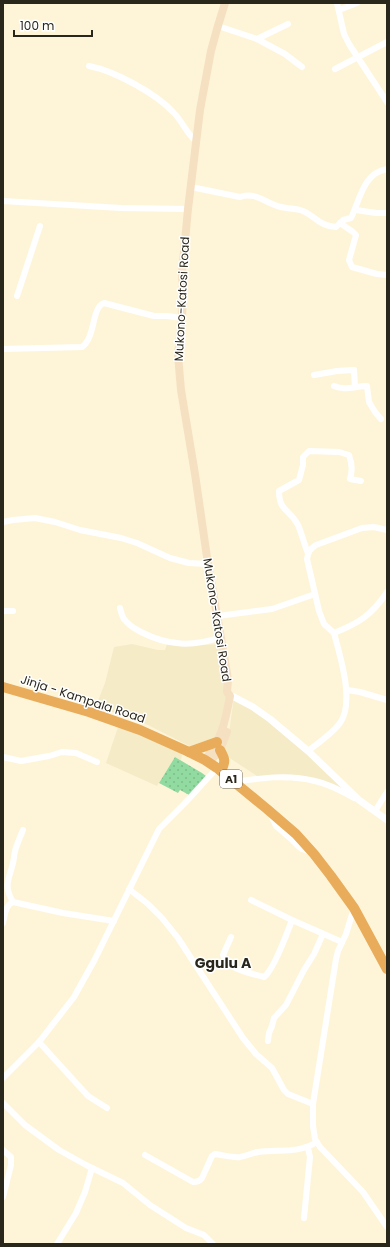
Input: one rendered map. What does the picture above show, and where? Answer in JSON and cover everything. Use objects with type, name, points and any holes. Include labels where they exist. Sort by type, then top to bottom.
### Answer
[{"type":"highway","name":"Jinja - Kampala Road","points":[[3,687],[112,719],[189,752],[213,765],[296,834],[314,854],[332,876],[354,908],[387,968]]},
{"type":"highway","points":[[189,752],[218,746],[224,757],[225,763],[213,765]]},
{"type":"main road","name":"Mukono-Katosi Road","points":[[213,765],[214,747],[218,746],[231,719],[233,708],[208,564],[180,378],[178,355],[182,318],[182,273],[200,110],[205,79],[225,3]]},
{"type":"street","points":[[338,3],[344,34],[387,102]]},
{"type":"street","points":[[339,10],[357,3]]},
{"type":"street","points":[[257,39],[288,24]]},
{"type":"street","points":[[218,26],[257,39],[285,54],[302,67]]},
{"type":"street","points":[[335,70],[387,42]]},
{"type":"street","points":[[89,66],[105,70],[165,103],[183,123],[191,138],[197,142]]},
{"type":"street","points":[[191,187],[240,197],[246,195],[258,198],[281,207],[301,210],[328,227],[336,227],[344,220],[351,218],[356,210],[362,190],[369,179],[380,170],[387,169]]},
{"type":"street","points":[[3,201],[121,208],[188,209]]},
{"type":"street","points":[[356,210],[387,213]]},
{"type":"street","points":[[340,224],[356,235],[350,260],[352,267],[376,274],[387,275]]},
{"type":"street","points":[[17,296],[40,226]]},
{"type":"street","points":[[3,349],[82,347],[86,344],[89,338],[97,309],[104,303],[154,316],[182,318]]},
{"type":"street","points":[[314,375],[354,370],[355,387]]},
{"type":"street","points":[[334,386],[339,389],[367,386],[369,402],[381,419]]},
{"type":"street","points":[[308,751],[337,728],[341,722],[344,716],[347,690],[334,633],[324,624],[319,611],[307,559],[308,553],[299,526],[293,516],[282,507],[279,500],[279,491],[299,480],[303,465],[303,457],[308,451],[339,452],[349,455],[352,461],[352,473],[350,479],[361,481]]},
{"type":"street","points":[[3,522],[35,518],[55,522],[80,530],[121,538],[137,543],[170,558],[189,563],[208,564]]},
{"type":"street","points":[[308,553],[316,545],[362,528],[374,527],[387,530]]},
{"type":"street","points":[[334,633],[352,626],[366,616],[379,605],[387,592]]},
{"type":"street","points":[[218,616],[272,610],[315,594]]},
{"type":"street","points":[[120,608],[124,619],[130,626],[160,640],[173,644],[194,644],[222,638]]},
{"type":"street","points":[[3,611],[13,611]]},
{"type":"street","points":[[347,690],[360,692],[387,700]]},
{"type":"street","points":[[230,695],[254,707],[270,719],[308,751],[359,800]]},
{"type":"street","points":[[3,757],[21,761],[62,752],[76,753],[96,762]]},
{"type":"street","points":[[3,1078],[39,1042],[74,996],[94,961],[159,829],[184,803],[213,765]]},
{"type":"street","points":[[235,782],[267,777],[309,780],[327,784],[359,800],[387,820]]},
{"type":"street","points":[[375,811],[387,792]]},
{"type":"street","points":[[13,902],[5,883],[8,878],[14,860],[15,850],[23,830]]},
{"type":"street","points":[[129,889],[148,904],[162,918],[178,938],[243,1038],[256,1054],[272,1068],[284,1090],[288,1094],[313,1104]]},
{"type":"street","points":[[251,900],[342,942]]},
{"type":"street","points":[[3,923],[6,909],[9,904],[13,902],[63,913],[114,921]]},
{"type":"street","points":[[354,908],[336,959],[313,1104],[313,1126],[315,1139],[320,1147],[363,1192],[387,1227]]},
{"type":"street","points":[[231,937],[223,955],[224,958],[241,970],[264,977],[275,961],[292,920]]},
{"type":"street","points":[[268,1041],[274,1018],[286,1005],[314,954],[323,934]]},
{"type":"street","points":[[39,1042],[88,1096],[107,1108]]},
{"type":"street","points":[[3,1103],[25,1125],[59,1150],[123,1183],[150,1205],[186,1228],[204,1235],[213,1244]]},
{"type":"street","points":[[146,1155],[193,1182],[196,1182],[200,1181],[212,1156],[215,1154],[240,1157],[256,1152],[308,1148],[317,1142]]},
{"type":"street","points":[[304,1218],[310,1157],[308,1148]]},
{"type":"street","points":[[3,1150],[11,1157],[11,1165],[3,1197]]},
{"type":"street","points":[[57,1244],[76,1213],[85,1192],[92,1168]]},
{"type":"shaded area","points":[[132,644],[158,650],[165,650],[167,644],[179,646],[224,644],[227,675],[225,720],[208,753],[197,750],[148,725],[96,706],[105,683],[114,647]]},
{"type":"shaded area","points":[[234,697],[272,721],[352,795],[316,781],[260,778],[222,753],[228,740]]},
{"type":"shaded area","points":[[119,724],[181,752],[181,760],[175,757],[157,786],[106,763]]},
{"type":"green space","points":[[175,757],[206,776],[191,796],[180,790],[178,793],[159,783]]},
{"type":"district","name":"Ggulu A","points":[[223,963]]}]
